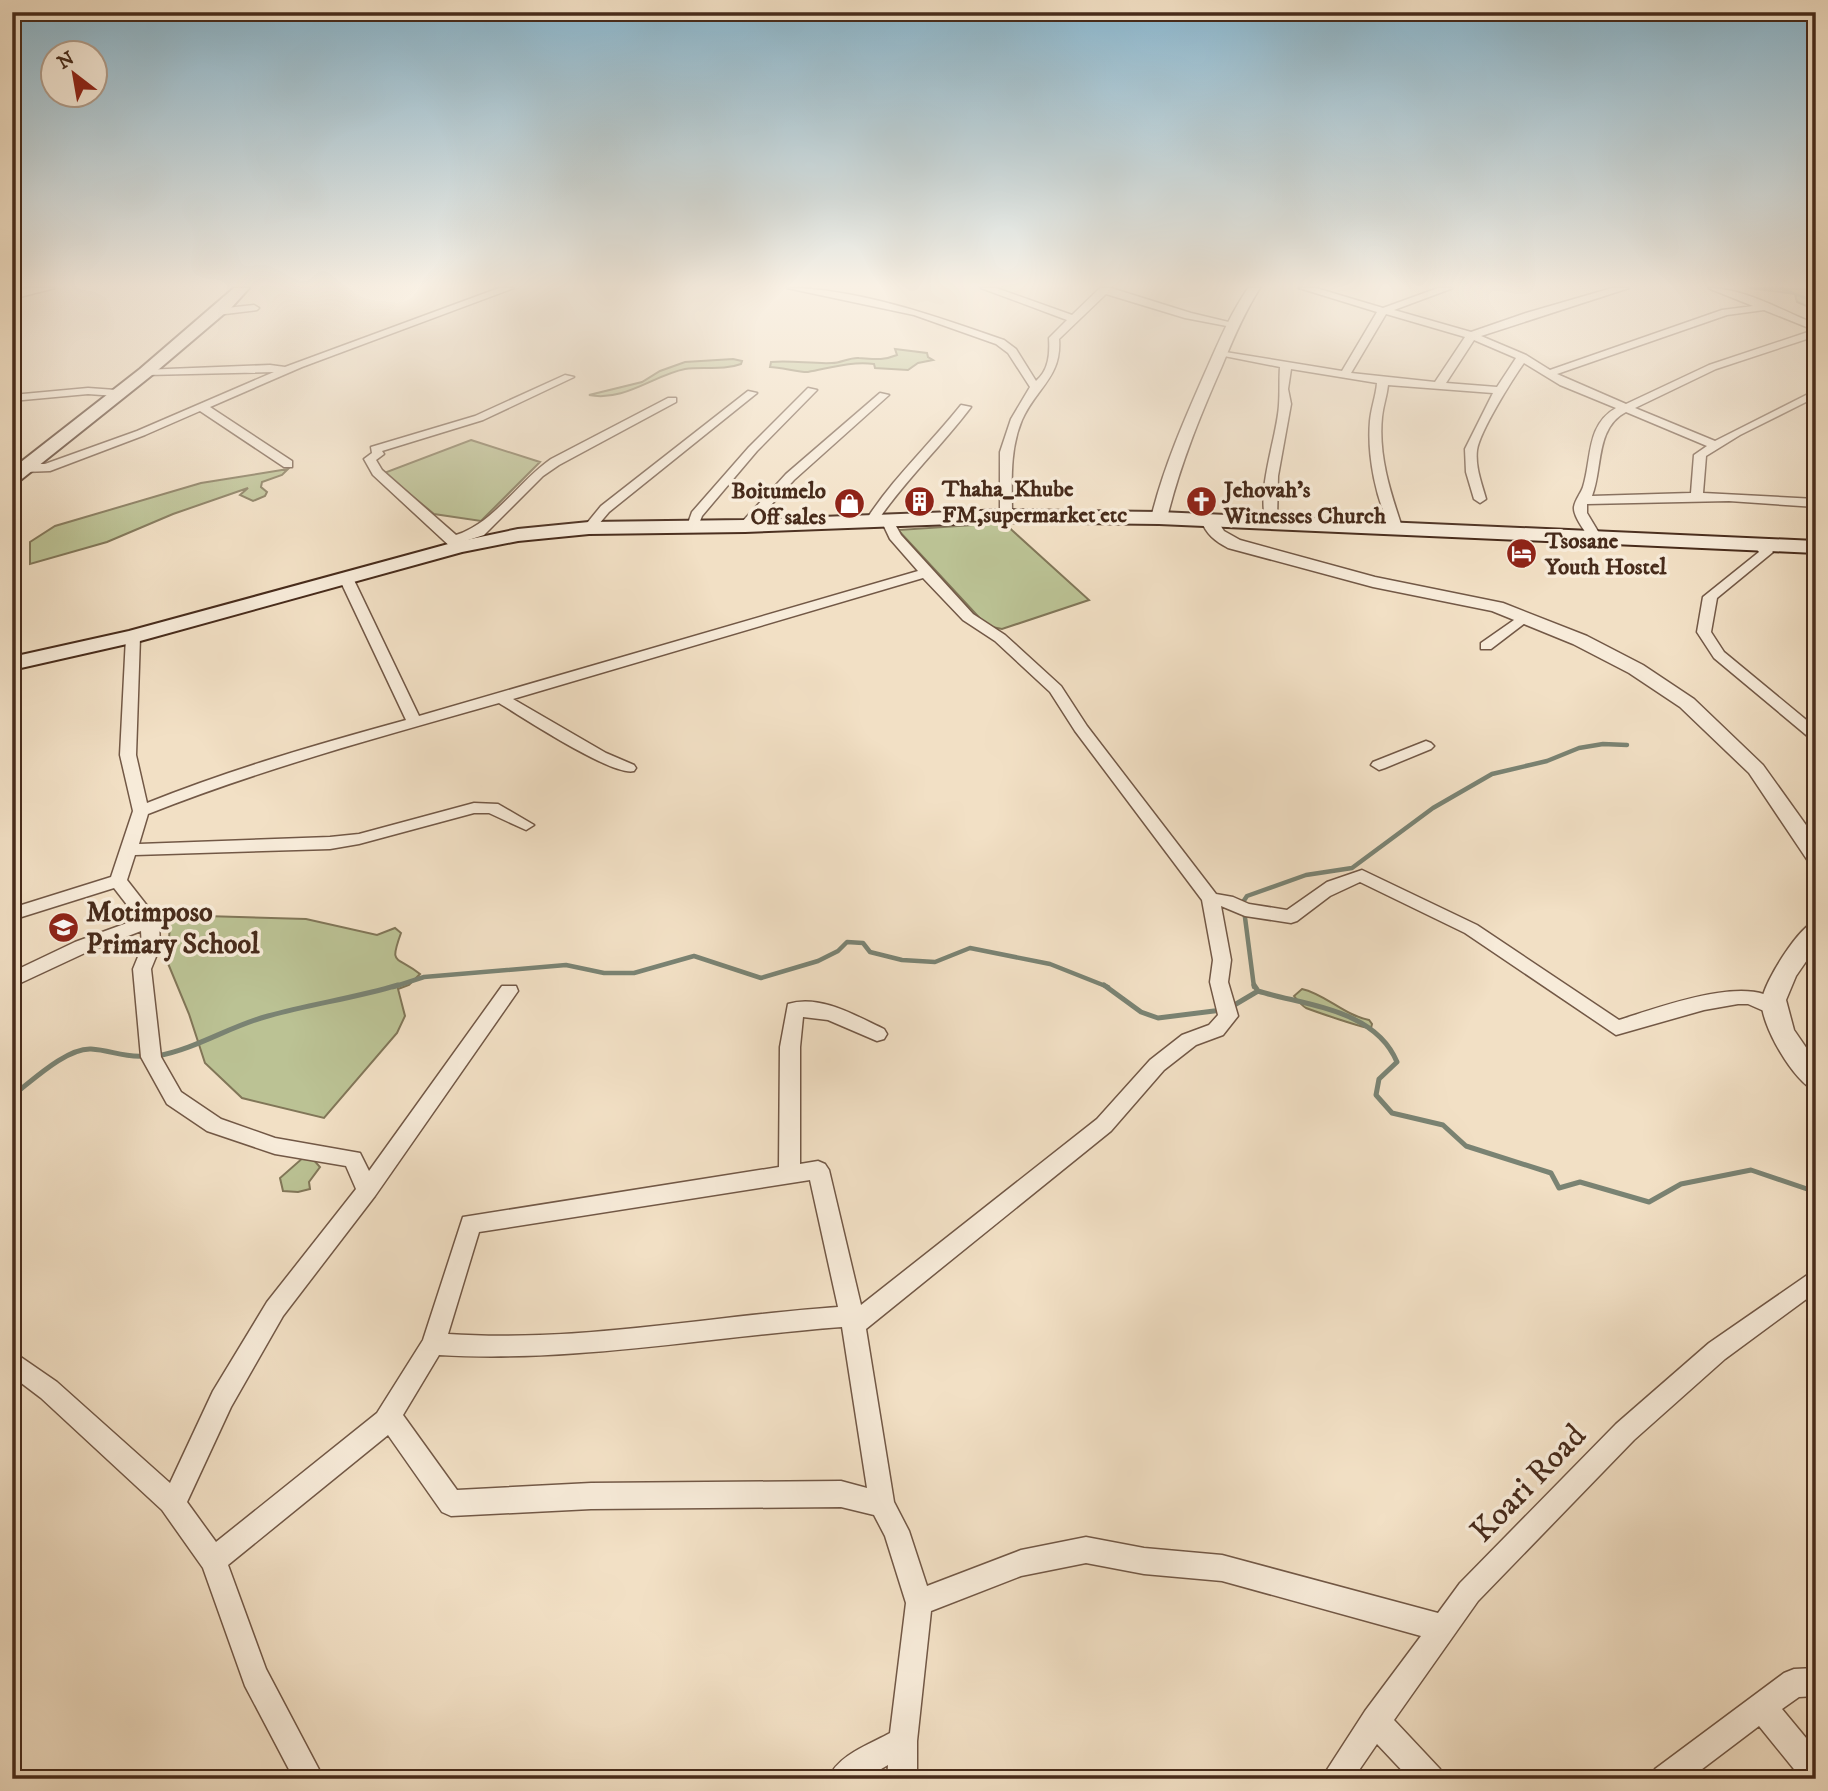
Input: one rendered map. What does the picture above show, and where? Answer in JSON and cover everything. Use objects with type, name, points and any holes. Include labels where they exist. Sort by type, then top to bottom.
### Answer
[{"type":"main road","points":[[18,473],[146,372]]},
{"type":"main road","points":[[12,664],[132,637],[346,578],[457,543],[589,528],[745,526],[1006,516],[1159,518],[1816,547]]},
{"type":"street","points":[[146,372],[159,372]]},
{"type":"street","points":[[18,473],[46,468],[203,408],[287,372]]},
{"type":"street","points":[[1025,372],[1035,387]]},
{"type":"street","points":[[1006,516],[1006,452],[1017,419],[1035,387],[1049,372]]},
{"type":"street","points":[[1159,518],[1172,464],[1211,372]]},
{"type":"street","points":[[1271,521],[1272,476],[1285,404],[1285,372]]},
{"type":"street","points":[[1331,372],[1383,381],[1500,390]]},
{"type":"street","points":[[1437,386],[1449,372]]},
{"type":"street","points":[[1480,499],[1472,472],[1471,449],[1500,390],[1512,372]]},
{"type":"street","points":[[1544,372],[1622,408],[1717,445]]},
{"type":"street","points":[[1548,374],[1555,372]]},
{"type":"street","points":[[1596,538],[1581,513],[1580,505],[1584,500],[1596,443],[1606,422],[1622,408],[1640,403],[1676,382],[1702,372]]},
{"type":"street","points":[[569,377],[479,418],[374,449],[378,454],[370,459],[377,472],[457,543],[479,532],[539,473],[555,462],[672,400]]},
{"type":"street","points":[[1383,381],[1376,419],[1375,450],[1397,530]]},
{"type":"street","points":[[693,526],[696,514],[753,449],[812,390]]},
{"type":"street","points":[[12,398],[88,391],[116,393]]},
{"type":"street","points":[[589,528],[605,509],[752,393]]},
{"type":"street","points":[[1697,495],[1700,455],[1816,393]]},
{"type":"street","points":[[745,526],[790,477],[884,395]]},
{"type":"street","points":[[433,1344],[501,1347],[702,1332],[772,1321],[853,1321],[1104,1125],[1157,1065],[1189,1040],[1216,1030],[1228,1016],[1219,982],[1222,960],[1211,899],[1080,728],[1056,689],[1000,638],[968,617],[880,520],[891,491],[937,442],[965,407]]},
{"type":"street","points":[[203,408],[288,464]]},
{"type":"street","points":[[1584,500],[1697,495],[1774,498],[1816,503]]},
{"type":"street","points":[[1209,520],[1219,537],[1257,551],[1373,582],[1468,600],[1524,617],[1580,640],[1636,669],[1687,703],[1756,769],[1816,856]]},
{"type":"street","points":[[1758,543],[1766,552],[1710,597],[1704,632],[1719,655],[1816,736]]},
{"type":"street","points":[[141,811],[258,767],[926,573]]},
{"type":"street","points":[[346,578],[414,721]]},
{"type":"street","points":[[1486,646],[1524,617]]},
{"type":"street","points":[[118,881],[141,811],[128,755],[132,637]]},
{"type":"street","points":[[501,698],[600,756],[628,768]]},
{"type":"street","points":[[1379,765],[1426,746]]},
{"type":"street","points":[[129,849],[330,843],[359,839],[474,808],[492,807],[526,825]]},
{"type":"street","points":[[1211,899],[1227,901],[1245,910],[1291,917],[1314,898],[1347,879],[1362,876],[1471,929],[1616,1028],[1736,997],[1748,997],[1773,1008]]},
{"type":"street","points":[[12,914],[118,881]]},
{"type":"street","points":[[118,881],[150,922],[151,947],[142,969],[151,1057],[173,1098],[214,1125],[275,1146],[353,1160],[367,1189]]},
{"type":"street","points":[[12,980],[81,947],[150,922]]},
{"type":"street","points":[[1816,929],[1788,969],[1773,1008],[1785,1036],[1816,1081]]},
{"type":"street","points":[[171,1501],[181,1489],[222,1399],[251,1345],[509,991]]},
{"type":"street","points":[[789,1174],[790,1047],[795,1009],[831,1013],[877,1034]]},
{"type":"street","points":[[213,1560],[386,1421],[433,1344],[471,1224],[818,1170],[853,1321],[882,1505],[896,1531],[919,1602],[903,1741],[902,1779]]},
{"type":"street","name":"Koari Road","points":[[1335,1779],[1469,1592],[1625,1432],[1717,1351],[1816,1279]]},
{"type":"street","points":[[12,1362],[49,1390],[171,1501],[213,1560],[255,1676],[310,1779]]},
{"type":"street","points":[[386,1421],[394,1423],[451,1503],[591,1496],[841,1494],[882,1505]]},
{"type":"street","points":[[919,1602],[1021,1563],[1086,1550],[1143,1561],[1222,1568],[1443,1628]]},
{"type":"street","points":[[1665,1779],[1794,1683],[1816,1682]]},
{"type":"street","points":[[1761,1706],[1816,1773]]},
{"type":"street","points":[[1376,1721],[1430,1779]]},
{"type":"street","points":[[842,1779],[854,1768],[903,1741]]},
{"type":"green space","points":[[659,372],[675,372],[614,395],[589,395],[642,382]]},
{"type":"green space","points":[[471,440],[540,462],[481,521],[434,514],[384,473]]},
{"type":"green space","points":[[288,469],[282,475],[262,482],[261,487],[267,492],[265,496],[253,501],[240,495],[248,488],[173,514],[107,542],[30,564],[30,542],[55,526],[201,483]]},
{"type":"green space","points":[[1004,523],[1089,600],[1002,629],[987,626],[898,530]]},
{"type":"green space","points":[[171,915],[306,919],[377,935],[395,928],[401,933],[395,955],[397,959],[420,974],[409,985],[398,989],[405,1016],[397,1033],[324,1118],[242,1098],[205,1063],[189,1014],[167,961]]},
{"type":"green space","points":[[1302,989],[1319,995],[1351,1014],[1369,1020],[1371,1028],[1306,1008],[1294,996]]},
{"type":"green space","points":[[305,1156],[312,1158],[320,1167],[309,1182],[310,1189],[298,1192],[283,1191],[280,1178]]},
{"type":"waterway","points":[[1254,987],[1243,902],[1247,896],[1306,875],[1352,868],[1433,808],[1492,774],[1547,761],[1579,748],[1603,744],[1627,745]]},
{"type":"waterway","points":[[393,987],[424,977],[566,965],[604,973],[634,973],[694,956],[761,978],[818,961],[838,951],[847,942],[863,943],[870,952],[902,960],[935,962],[970,948],[1050,964],[1105,986]]},
{"type":"waterway","points":[[157,1056],[268,1016],[398,985]]},
{"type":"waterway","points":[[1254,985],[1258,991]]},
{"type":"waterway","points":[[1105,986],[1141,1012],[1158,1018],[1222,1010]]},
{"type":"waterway","points":[[1231,1007],[1258,991]]},
{"type":"waterway","points":[[1258,991],[1338,1012],[1373,1031],[1387,1044],[1397,1062],[1379,1079],[1376,1095],[1392,1113],[1443,1125],[1466,1146],[1551,1173],[1559,1188],[1580,1182],[1649,1202],[1681,1184],[1751,1170],[1816,1192]]},
{"type":"waterway","points":[[12,1096],[60,1059],[81,1050],[145,1056]]},
{"type":"place","name":"Thaha_Khube FM,supermarket etc","points":[[919,501]]},
{"type":"place","name":"Jehovah's Witnesses Church","points":[[1201,502]]},
{"type":"place","name":"Boitumelo Off sales","points":[[849,503]]},
{"type":"place","name":"Tsosane Youth Hostel","points":[[1522,553]]},
{"type":"place","name":"Motimposo Primary School","points":[[63,927]]}]
